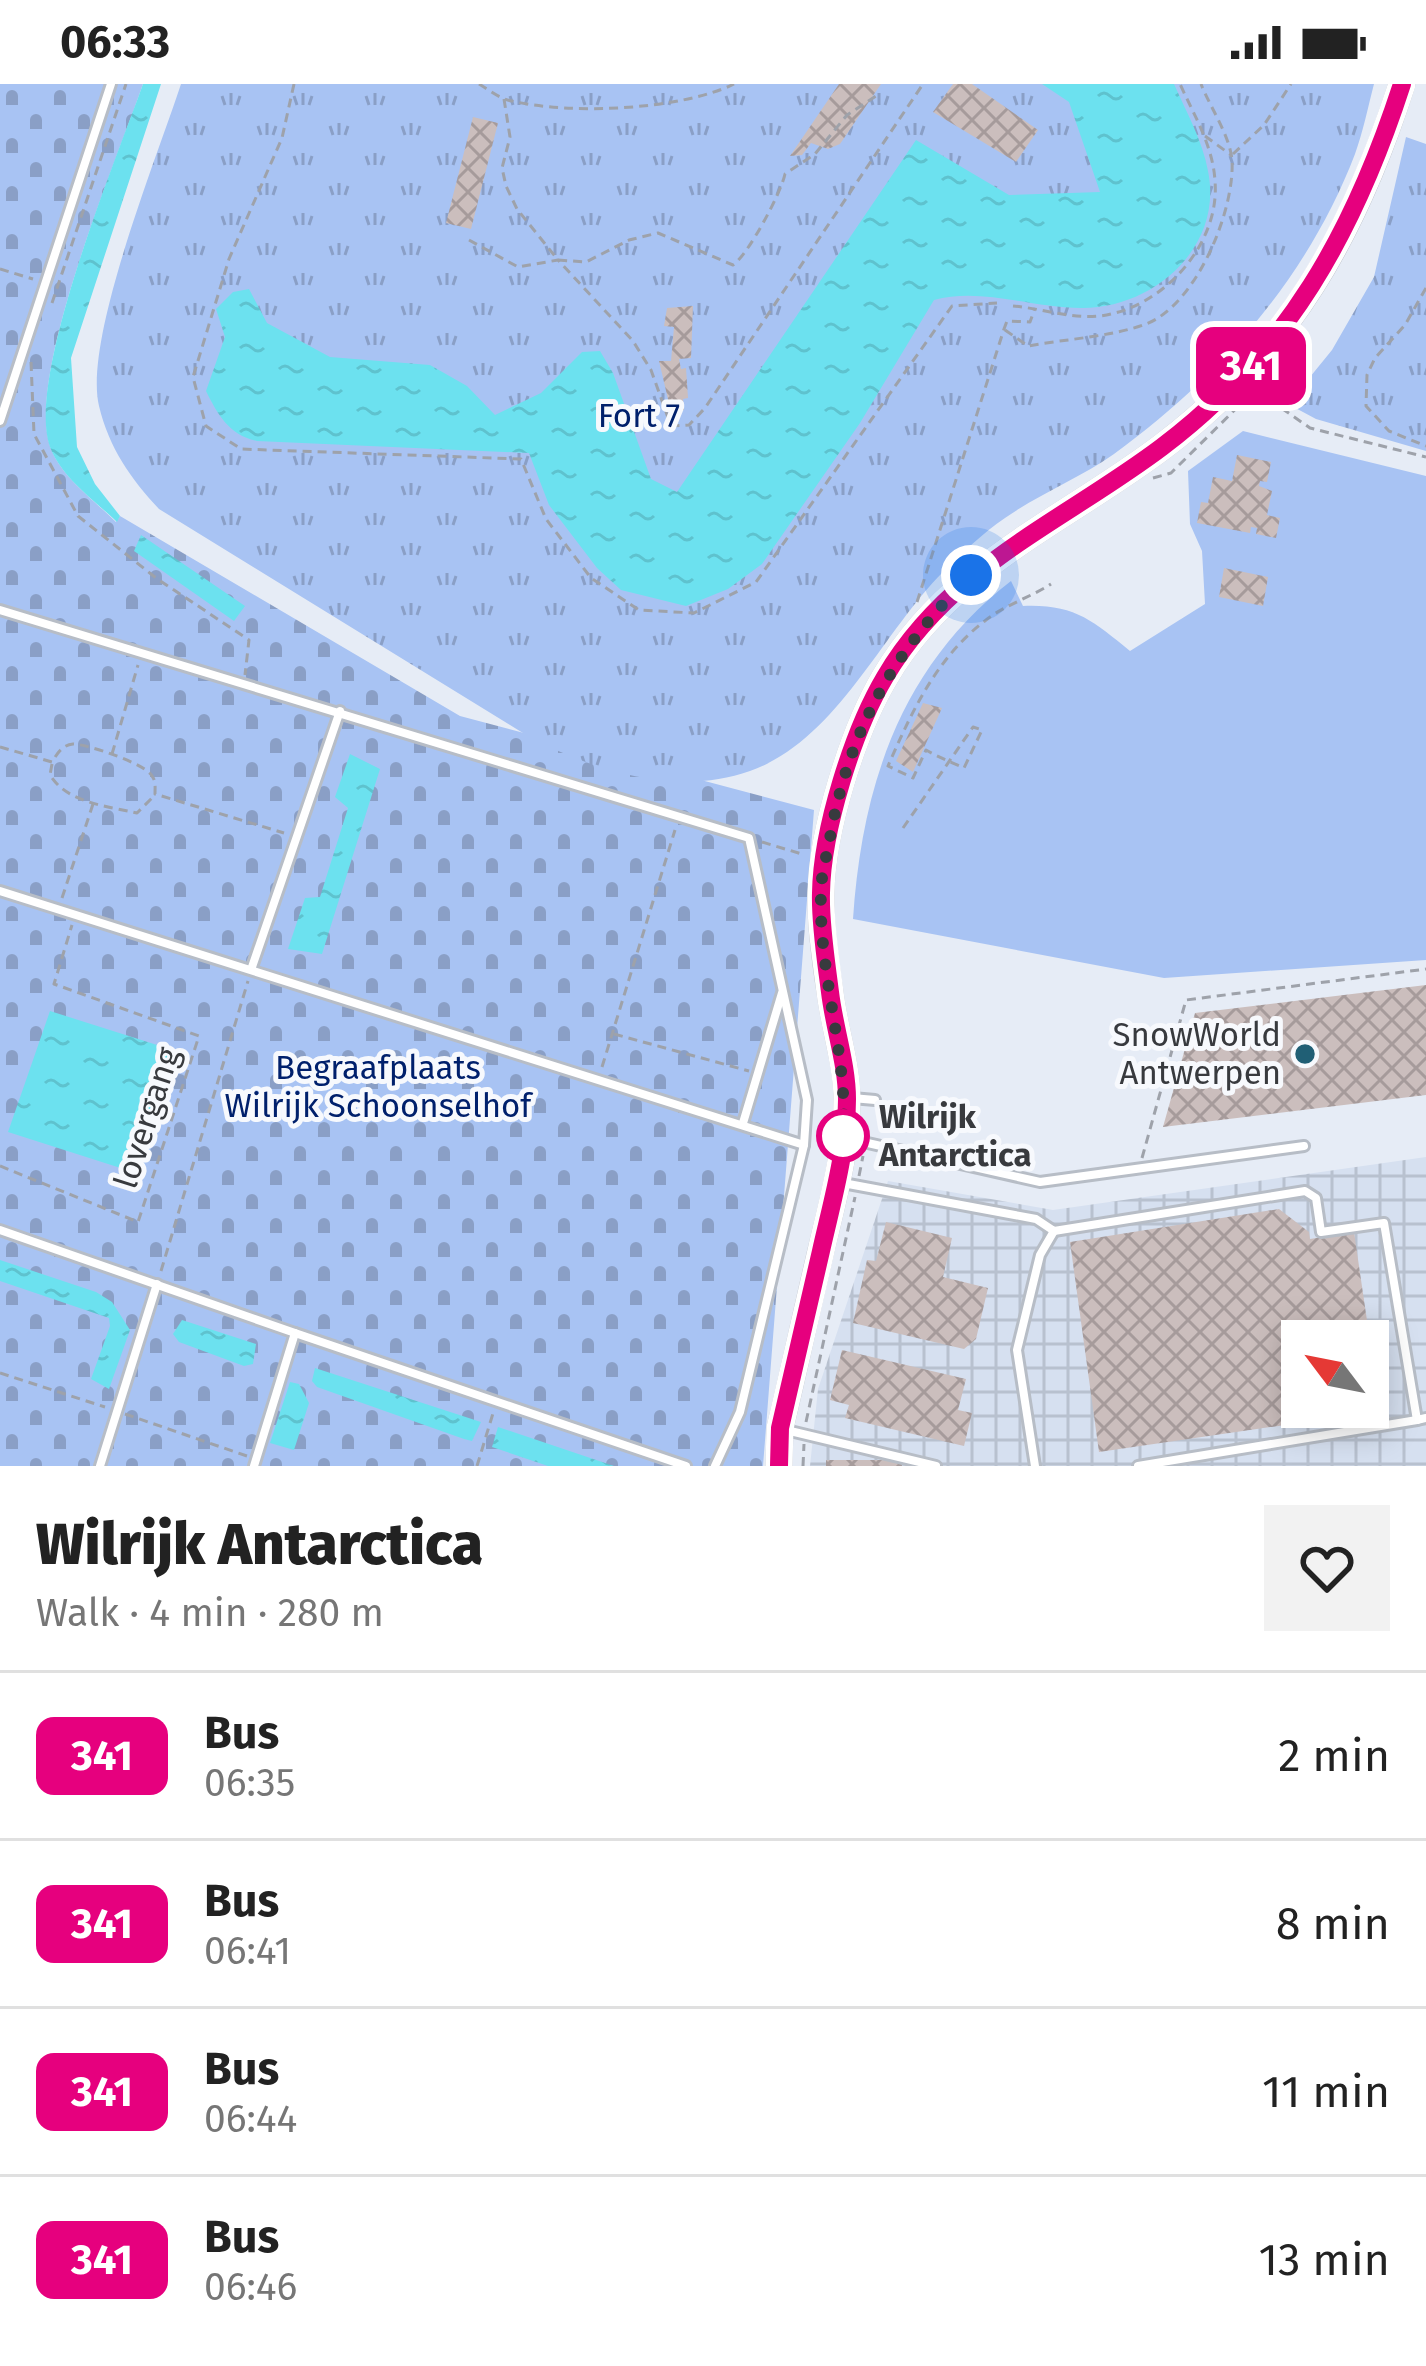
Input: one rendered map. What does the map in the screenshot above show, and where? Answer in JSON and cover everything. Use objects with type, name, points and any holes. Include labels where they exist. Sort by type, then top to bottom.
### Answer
[{"type":"street","points":[[779,1466],[780,1428],[848,1183],[852,1139],[820,892],[837,799],[857,738],[885,677],[928,618],[988,562],[1159,450],[1221,399],[1280,334],[1330,260],[1374,170],[1402,84]]},
{"type":"lane","points":[[0,421],[111,84]]},
{"type":"lane","points":[[0,610],[749,838],[806,1100],[804,1145],[740,1412],[715,1466]]},
{"type":"lane","points":[[252,968],[340,711]]},
{"type":"lane","points":[[0,890],[804,1145]]},
{"type":"lane","points":[[742,1123],[783,990]]},
{"type":"lane","points":[[847,1098],[874,1100]]},
{"type":"lane","points":[[852,1139],[1040,1182],[1304,1146]]},
{"type":"lane","points":[[848,1183],[1036,1220],[1054,1231],[1305,1191],[1316,1198],[1321,1232],[1384,1222],[1422,1419],[1138,1466]]},
{"type":"lane","points":[[0,1230],[686,1466]]},
{"type":"lane","points":[[1035,1466],[1017,1350],[1040,1255],[1054,1231]]},
{"type":"lane","points":[[100,1466],[157,1284]]},
{"type":"lane","points":[[255,1463],[295,1334]]},
{"type":"lane","points":[[780,1428],[936,1466]]},
{"type":"path","points":[[46,320],[126,84]]},
{"type":"path","points":[[294,84],[282,138],[229,259],[193,376],[206,426],[242,449],[521,459],[546,519],[591,578],[639,610],[694,614],[756,582],[952,306],[998,303]]},
{"type":"path","points":[[479,84],[504,99],[586,111],[713,94],[734,84]]},
{"type":"path","points":[[504,99],[510,136],[502,168],[517,209],[633,341],[651,370],[671,426],[688,425],[705,408],[923,84]]},
{"type":"path","points":[[1013,306],[1067,317],[1112,314],[1148,301],[1196,253],[1213,213],[1216,184],[1204,134],[1180,84]]},
{"type":"path","points":[[1004,329],[1028,346],[1149,323],[1177,299],[1211,256],[1231,190],[1232,155],[1201,84]]},
{"type":"path","points":[[1232,155],[1264,124],[1287,84]]},
{"type":"path","points":[[469,240],[518,267],[558,260],[586,262],[629,240],[658,233],[733,265],[746,256],[756,228],[779,198],[785,174],[815,154],[848,115],[876,96]]},
{"type":"path","points":[[1204,134],[1232,155]]},
{"type":"path","points":[[0,269],[46,284]]},
{"type":"path","points":[[1426,288],[1405,325],[1375,358],[1367,375],[1366,406],[1389,431],[1426,446]]},
{"type":"path","points":[[928,577],[1007,321],[1030,322],[1035,308]]},
{"type":"path","points":[[1137,482],[1172,473],[1282,358]]},
{"type":"path","points":[[31,359],[34,434],[78,516],[156,578],[249,640],[244,682]]},
{"type":"path","points":[[1256,390],[1310,428],[1426,457]]},
{"type":"path","points":[[903,828],[946,760],[973,727],[982,730],[964,768],[946,760],[926,750],[913,778],[888,766],[918,699],[954,648],[989,616],[1051,584]]},
{"type":"path","points":[[112,756],[142,653]]},
{"type":"path","points":[[73,744],[112,756],[148,770],[155,779],[150,804],[136,813],[57,786],[50,775],[59,751],[73,744]]},
{"type":"path","points":[[0,747],[52,762]]},
{"type":"path","points":[[155,794],[297,837]]},
{"type":"path","points":[[59,908],[94,802]]},
{"type":"path","points":[[598,1078],[679,817]]},
{"type":"path","points":[[749,838],[826,861]]},
{"type":"path","name":"lovergang","points":[[0,1166],[138,1222],[199,1036],[54,984],[76,914]]},
{"type":"path","points":[[157,1284],[252,968]]},
{"type":"path","points":[[1138,1168],[1186,1000],[1426,969]]},
{"type":"path","points":[[612,1033],[758,1073]]},
{"type":"path","points":[[803,1466],[804,1434],[852,1139]]},
{"type":"path","points":[[0,1373],[255,1463]]},
{"type":"path","points":[[477,1466],[496,1403]]},
{"type":"shaded area","points":[[1426,1157],[1426,1466],[810,1466],[818,1389],[888,1181],[1053,1210]]},
{"type":"green space","name":"Begraafplaats Wilrijk Schoonselhof","points":[[0,84],[143,84],[77,267],[51,370],[46,413],[50,446],[61,467],[116,522],[120,516],[460,716],[814,810],[763,1466],[0,1466]]},
{"type":"green space","name":"Fort 7","points":[[181,84],[1374,84],[1355,154],[1312,242],[1257,321],[1190,392],[1114,454],[1018,509],[973,544],[920,597],[856,683],[808,736],[750,771],[723,778],[666,781],[609,770],[531,738],[159,509],[130,474],[99,406],[102,337],[125,246]]},
{"type":"green space","points":[[1406,137],[1426,144],[1426,451],[1316,419],[1288,404],[1332,350],[1374,277]]},
{"type":"green space","points":[[1243,431],[1426,476],[1426,960],[1164,978],[853,919],[866,822],[878,776],[915,690],[941,651],[1011,581],[1023,606],[1056,608],[1081,616],[1130,651],[1205,604],[1202,551],[1190,524],[1188,471]]},
{"type":"water","points":[[143,84],[161,84],[71,358],[77,447],[95,484],[120,516],[117,522],[62,468],[50,447],[46,415],[61,322]]},
{"type":"water","points":[[1042,84],[1174,84],[1208,171],[1210,199],[1194,248],[1157,285],[1107,306],[1063,307],[970,296],[934,300],[860,423],[762,564],[728,589],[686,606],[621,590],[597,568],[549,505],[529,453],[257,441],[232,429],[206,391],[225,337],[216,309],[233,292],[249,289],[267,323],[330,357],[430,365],[467,386],[495,415],[541,393],[582,352],[600,351],[613,373],[651,479],[677,492],[916,140],[1009,195],[1100,192],[1069,102]]},
{"type":"water","points":[[141,535],[245,606],[234,621],[134,551]]},
{"type":"water","points":[[350,754],[380,769],[322,954],[288,949],[305,898],[320,897],[348,808],[335,797]]},
{"type":"water","points":[[50,1011],[176,1051],[133,1172],[8,1132]]},
{"type":"water","points":[[0,1260],[96,1292],[112,1302],[130,1330],[109,1389],[91,1379],[109,1318],[0,1281]]},
{"type":"water","points":[[182,1320],[256,1344],[253,1364],[244,1366],[179,1342],[173,1334]]},
{"type":"water","points":[[315,1368],[481,1422],[472,1441],[464,1439],[317,1387],[312,1381]]},
{"type":"water","points":[[290,1382],[299,1384],[309,1403],[294,1450],[270,1443]]},
{"type":"water","points":[[498,1427],[614,1466],[548,1466],[492,1447]]},
{"type":"building","points":[[839,84],[881,84],[840,144],[828,149],[811,143],[802,155],[790,156]]},
{"type":"building","points":[[953,84],[972,84],[1038,130],[1016,162],[933,112]]},
{"type":"building","points":[[473,117],[498,123],[471,229],[446,223]]},
{"type":"building","points":[[693,306],[691,358],[679,359],[681,369],[686,368],[688,398],[683,399],[684,410],[671,412],[659,361],[671,361],[674,327],[664,326],[667,308]]},
{"type":"building","points":[[1237,455],[1271,462],[1267,482],[1260,481],[1259,486],[1272,491],[1267,515],[1280,518],[1276,538],[1256,534],[1257,528],[1251,527],[1250,533],[1197,523],[1201,502],[1208,503],[1213,477],[1232,481]]},
{"type":"building","points":[[1224,568],[1268,577],[1263,606],[1219,597]]},
{"type":"building","points":[[923,703],[942,708],[913,772],[896,761]]},
{"type":"building","name":"SnowWorld Antwerpen","points":[[1426,985],[1426,1095],[1163,1127],[1195,1013]]},
{"type":"building","points":[[1279,1209],[1309,1232],[1310,1239],[1354,1232],[1367,1320],[1281,1320],[1281,1426],[1099,1452],[1070,1242]]},
{"type":"building","points":[[886,1222],[952,1238],[943,1277],[988,1288],[976,1339],[964,1349],[853,1323],[867,1260],[876,1261]]},
{"type":"building","points":[[842,1350],[966,1379],[958,1410],[972,1413],[964,1446],[845,1418],[849,1405],[830,1400]]},
{"type":"building","points":[[826,1460],[901,1460],[902,1466],[826,1466]]},
{"type":"bus line","name":"341","points":[[779,1466],[780,1428],[838,1181],[843,1137],[847,1098],[820,892],[837,799],[857,738],[885,677],[928,618],[971,575],[1159,450],[1221,399],[1280,334],[1330,260],[1374,170],[1402,84]]},
{"type":"place","name":"SnowWorld Antwerpen","points":[[1305,1054]]},
{"type":"place","name":"Wilrijk Antarctica","points":[[843,1136]]},
{"type":"route","points":[[843,1136],[847,1098],[820,892],[837,799],[857,738],[885,677],[928,618],[971,575]]}]
